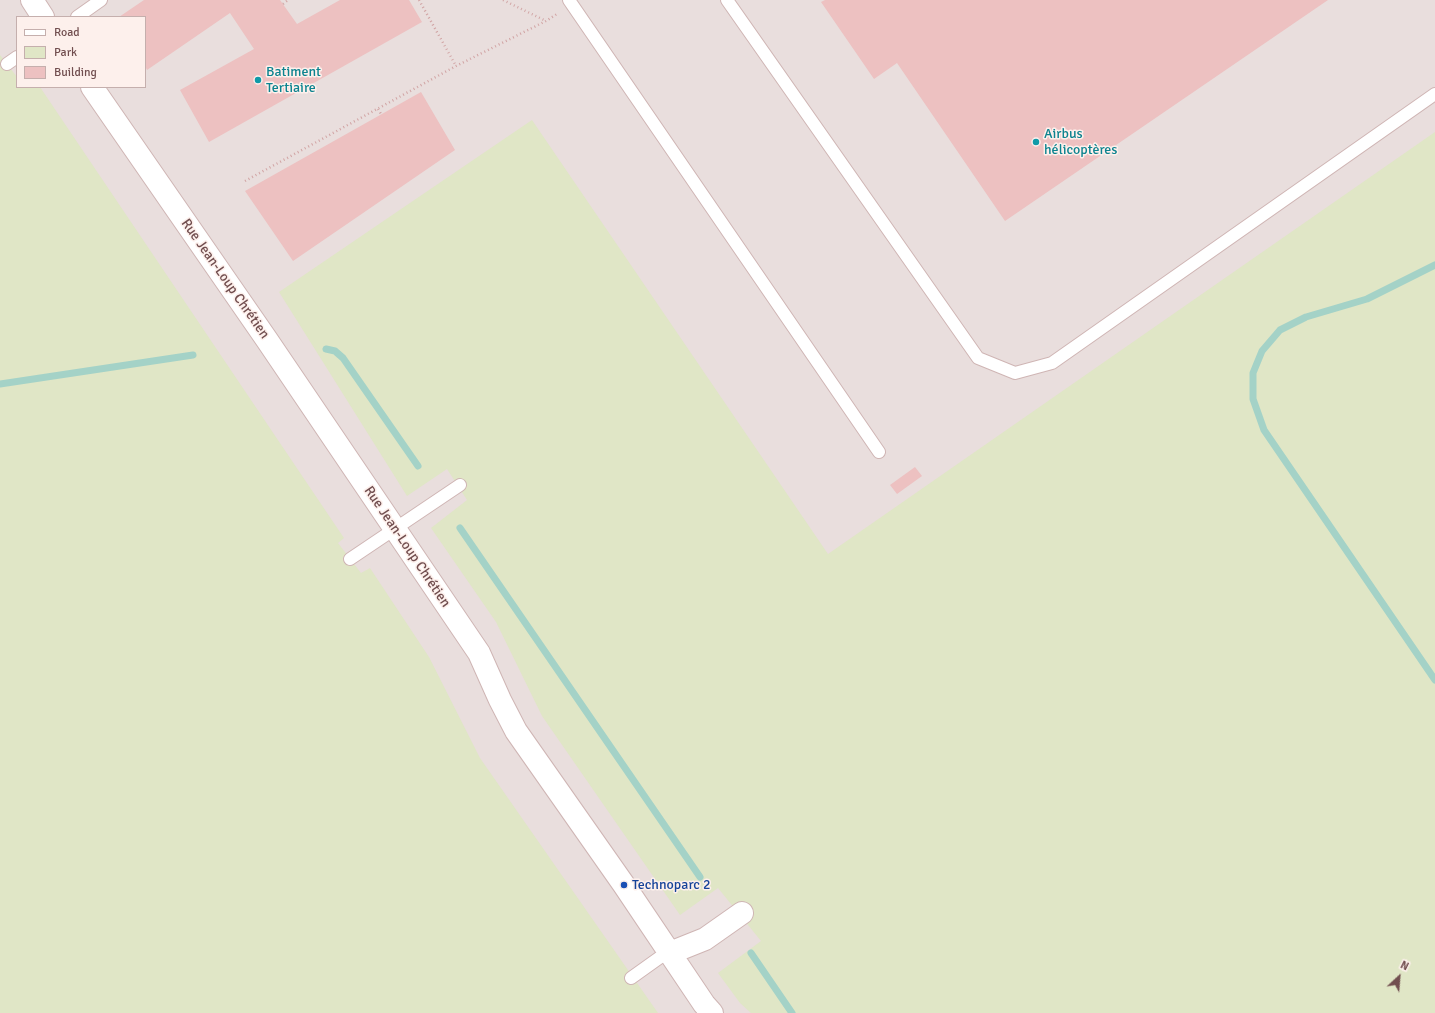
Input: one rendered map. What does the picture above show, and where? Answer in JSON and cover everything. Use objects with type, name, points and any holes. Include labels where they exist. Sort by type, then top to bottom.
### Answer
[{"type":"street","points":[[32,0],[42,16]]},
{"type":"street","name":"Rue Jean-Loup Chrétien","points":[[93,88],[479,653],[516,731],[620,878],[704,1004],[712,1013]]},
{"type":"street","points":[[670,953],[705,939],[742,913]]},
{"type":"lane","points":[[78,16],[101,0]]},
{"type":"lane","points":[[726,0],[978,358],[1015,372],[1052,363],[1435,94]]},
{"type":"lane","points":[[570,2],[879,452]]},
{"type":"lane","points":[[7,64],[16,58]]},
{"type":"lane","points":[[350,559],[460,484]]},
{"type":"lane","points":[[631,978],[659,958],[670,953]]},
{"type":"path","points":[[283,4],[288,0]]},
{"type":"path","points":[[419,0],[456,66]]},
{"type":"path","points":[[503,0],[546,21]]},
{"type":"path","points":[[245,181],[456,66],[546,21],[570,2]]},
{"type":"path","points":[[378,109],[381,114]]},
{"type":"shaded area","points":[[0,0],[1435,0],[1435,1013],[0,1013]]},
{"type":"green space","points":[[0,55],[16,76],[16,88],[41,88],[344,538],[338,543],[361,573],[370,568],[429,657],[480,758],[658,1013],[0,1013]]},
{"type":"green space","points":[[532,120],[828,554],[1435,132],[1435,1013],[751,1013],[740,1003],[718,973],[761,941],[718,888],[680,915],[542,716],[496,622],[431,528],[467,500],[447,469],[407,496],[279,292]]},
{"type":"building","name":"Batiment Tertiaire","points":[[144,0],[280,0],[297,24],[340,0],[409,0],[422,22],[209,142],[180,90],[254,49],[230,13],[147,70],[146,16],[120,16]]},
{"type":"building","name":"Airbus hélicoptères","points":[[825,0],[1328,0],[1005,221],[897,63],[874,79],[821,2]]},
{"type":"building","points":[[421,92],[455,150],[293,261],[245,191]]},
{"type":"building","points":[[915,467],[922,476],[897,494],[890,485]]},
{"type":"waterway","points":[[1435,265],[1367,299],[1306,317],[1280,330],[1262,351],[1253,373],[1253,399],[1264,430],[1435,680]]},
{"type":"waterway","points":[[326,349],[335,351],[343,358],[418,466]]},
{"type":"waterway","points":[[0,384],[193,355]]},
{"type":"waterway","points":[[460,528],[700,877]]},
{"type":"waterway","points":[[751,953],[792,1013]]},
{"type":"place","name":"Batiment Tertiaire","points":[[258,80]]},
{"type":"place","name":"Airbus hélicoptères","points":[[1036,142]]},
{"type":"place","name":"Technoparc 2","points":[[624,885]]}]
